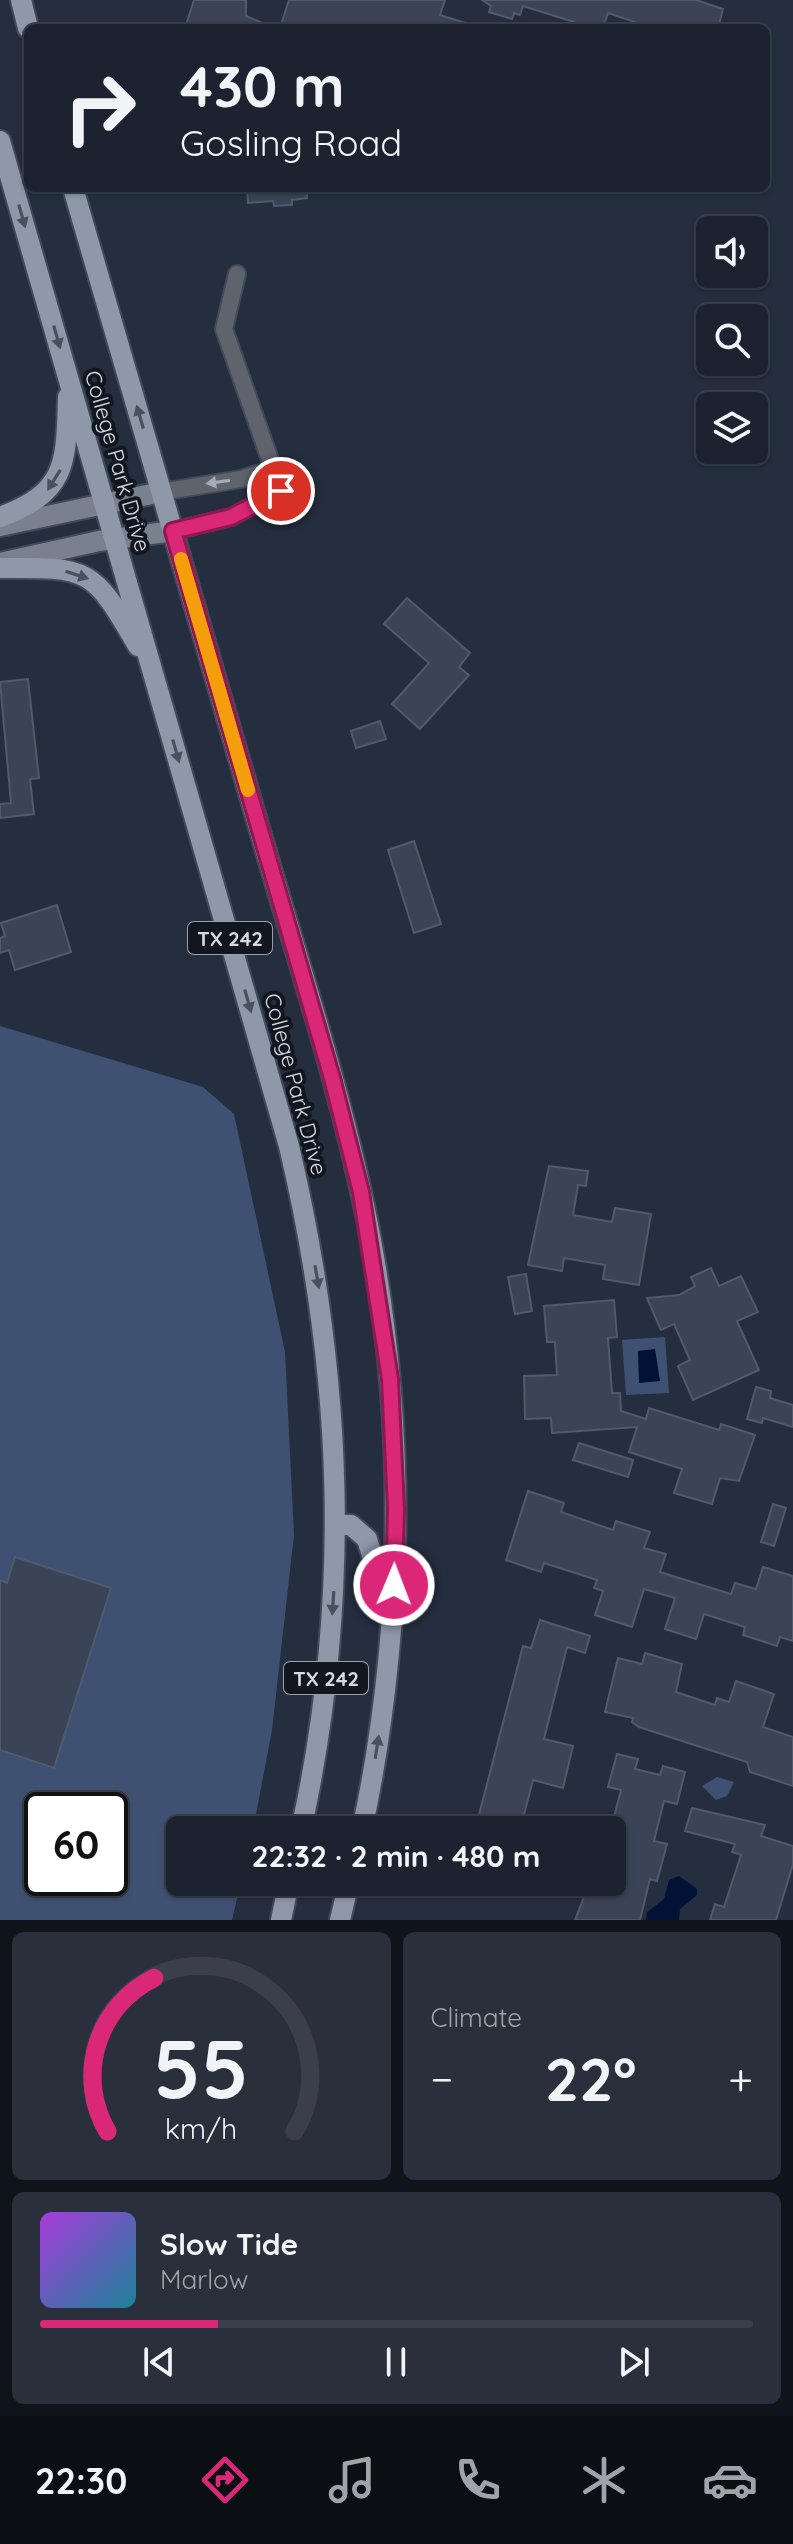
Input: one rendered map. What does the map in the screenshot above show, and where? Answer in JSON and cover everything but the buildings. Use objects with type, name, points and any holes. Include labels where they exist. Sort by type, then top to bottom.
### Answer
[{"type":"main road","points":[[21,0],[27,24]]},
{"type":"main road","name":"College Park Drive","points":[[0,141],[285,1132],[309,1228],[331,1381],[337,1525],[323,1705],[303,1816]]},
{"type":"main road","name":"College Park Drive","points":[[74,192],[340,1107],[371,1244],[394,1429],[396,1509],[390,1626],[379,1733],[364,1816]]},
{"type":"main road","points":[[0,517],[27,507],[46,493],[59,476],[65,459],[68,377]]},
{"type":"main road","points":[[0,526],[161,492]]},
{"type":"main road","points":[[0,566],[115,540],[173,531]]},
{"type":"main road","points":[[0,566],[50,568],[76,573],[95,581],[108,594],[155,676]]},
{"type":"main road","points":[[337,1525],[351,1525],[367,1539],[377,1564],[390,1626]]},
{"type":"main road","points":[[281,1920],[286,1896]]},
{"type":"main road","points":[[340,1920],[346,1896]]},
{"type":"street","points":[[173,531],[231,517],[281,491],[224,329],[237,274]]},
{"type":"street","points":[[161,492],[241,479],[273,469]]},
{"type":"shaded area","points":[[0,1026],[203,1087],[234,1114],[285,1352],[294,1535],[272,1730],[256,1816],[166,1816],[166,1896],[238,1896],[232,1920],[0,1920]]},
{"type":"shaded area","points":[[665,1337],[669,1393],[626,1395],[622,1340]]},
{"type":"shaded area","points":[[655,1349],[660,1381],[639,1383],[638,1351]]},
{"type":"shaded area","points":[[717,1777],[734,1782],[727,1796],[716,1800],[702,1786]]},
{"type":"shaded area","points":[[679,1876],[697,1889],[697,1895],[680,1909],[679,1920],[646,1920],[647,1912],[664,1899],[669,1880]]},
{"type":"slow traffic","points":[[181,559],[248,790]]},
{"type":"route","points":[[281,491],[231,517],[173,531],[332,1078],[361,1192],[390,1379],[396,1509],[394,1585]]}]
